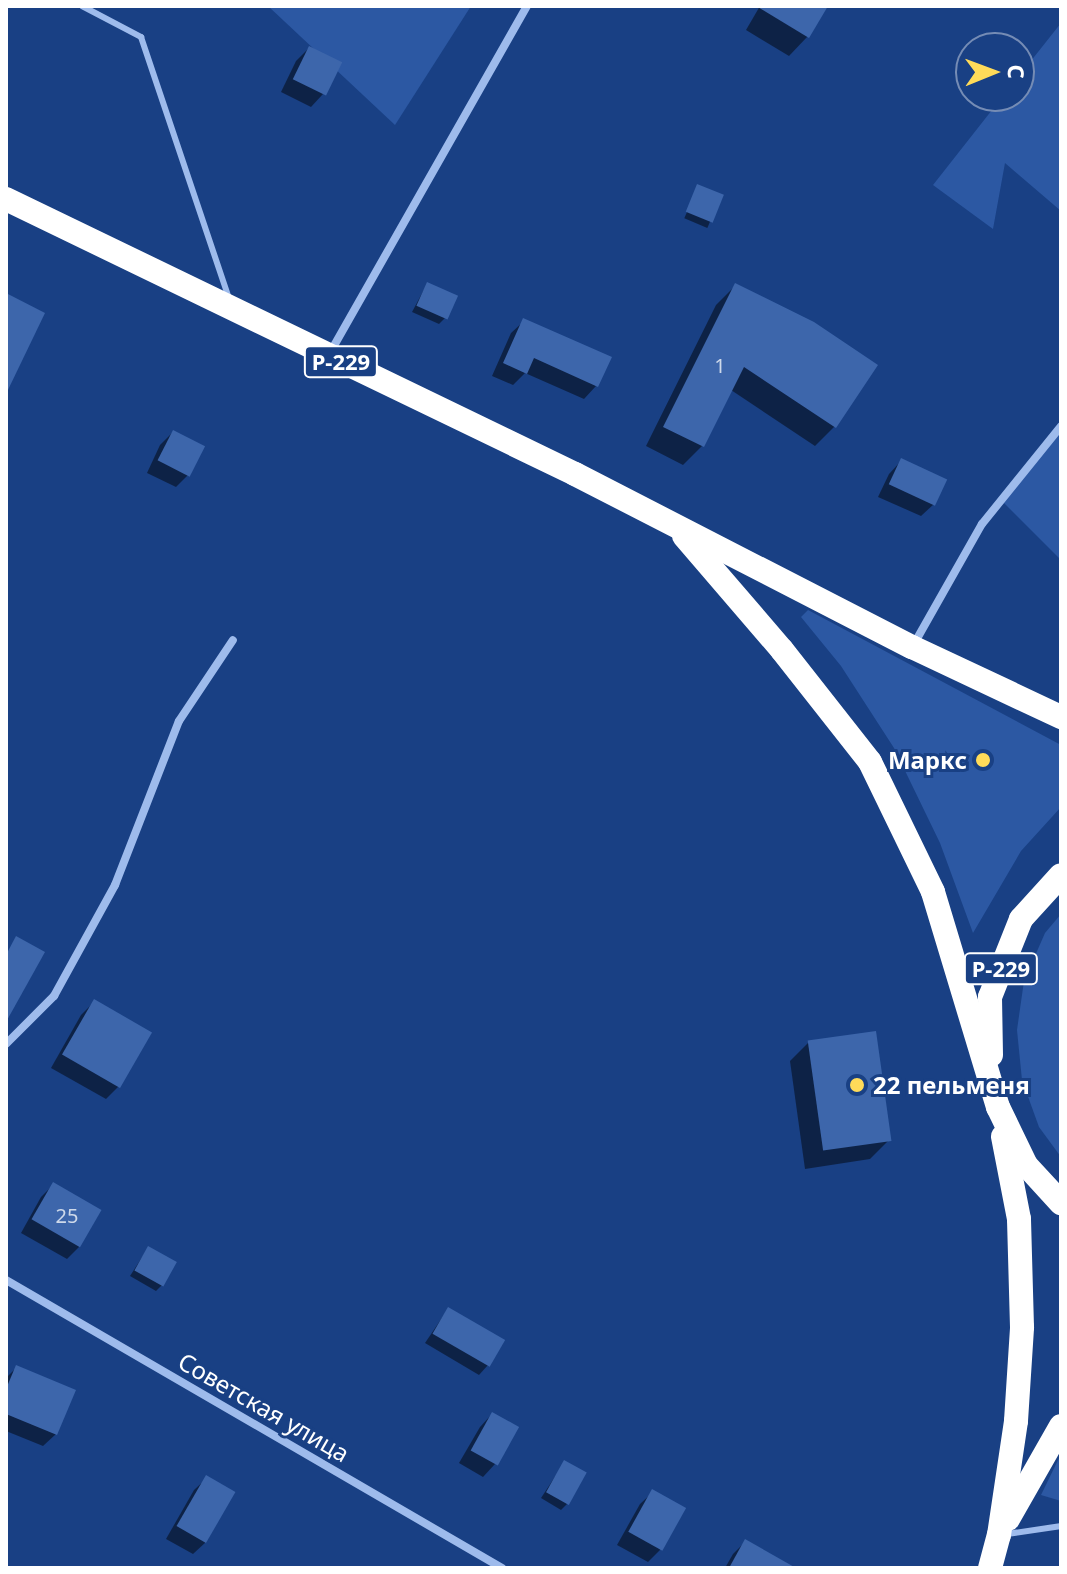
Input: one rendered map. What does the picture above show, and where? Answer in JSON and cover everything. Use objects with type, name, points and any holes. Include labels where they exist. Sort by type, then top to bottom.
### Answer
[{"type":"highway","name":"Р-229","points":[[6,199],[676,526],[912,647],[1061,717]]},
{"type":"highway","name":"Р-229","points":[[676,526],[782,650],[870,762],[933,892],[991,1081],[1019,1219],[1022,1327],[1016,1421],[999,1535],[990,1568]]},
{"type":"highway","name":"Р-229","points":[[991,1081],[990,997],[1021,919],[1061,875]]},
{"type":"highway","name":"Р-229","points":[[998,1107],[1026,1165],[1061,1203]]},
{"type":"highway","name":"Р-229","points":[[999,1535],[1061,1426]]},
{"type":"street","points":[[329,356],[527,6]]},
{"type":"street","points":[[912,647],[982,524],[1061,426]]},
{"type":"street","points":[[6,1044],[54,996],[115,885],[179,721],[233,640]]},
{"type":"street","name":"Советская улица","points":[[6,1280],[502,1568]]},
{"type":"lane","points":[[82,6],[141,37],[233,309]]},
{"type":"lane","points":[[999,1535],[1061,1526]]},
{"type":"shaded area","points":[[268,6],[471,6],[395,125]]},
{"type":"shaded area","points":[[1061,23],[1061,211],[1005,163],[993,229],[933,185],[990,112],[1035,112],[1035,56]]},
{"type":"shaded area","points":[[1061,430],[1061,560],[1001,500]]},
{"type":"shaded area","points":[[808,610],[1061,745],[1061,807],[1021,851],[973,933],[940,843],[894,748],[841,666],[801,617]]},
{"type":"shaded area","points":[[1061,914],[1061,1157],[1039,1127],[1022,1080],[1017,1030],[1024,981],[1045,933]]},
{"type":"shaded area","points":[[1061,1454],[1061,1501],[1041,1495]]},
{"type":"building","points":[[756,6],[828,6],[809,38]]},
{"type":"building","points":[[309,46],[342,62],[326,95],[293,79]]},
{"type":"building","points":[[697,184],[724,195],[713,223],[686,212]]},
{"type":"building","points":[[427,282],[458,296],[447,320],[416,306]]},
{"type":"building","points":[[735,283],[814,322],[878,365],[836,428],[744,367],[704,447],[663,427]]},
{"type":"building","points":[[6,293],[45,313],[6,394]]},
{"type":"building","points":[[523,318],[612,357],[598,387],[534,358],[527,374],[503,363]]},
{"type":"building","points":[[173,430],[205,446],[190,477],[158,460]]},
{"type":"building","points":[[901,458],[947,480],[935,506],[889,484]]},
{"type":"building","points":[[16,936],[45,952],[6,1022],[6,955]]},
{"type":"building","points":[[94,999],[152,1032],[120,1088],[62,1054]]},
{"type":"building","points":[[876,1031],[891,1141],[823,1151],[808,1041]]},
{"type":"building","points":[[53,1182],[101,1210],[80,1247],[32,1219]]},
{"type":"building","points":[[148,1246],[177,1262],[163,1286],[134,1270]]},
{"type":"building","points":[[448,1307],[505,1340],[490,1367],[432,1334]]},
{"type":"building","points":[[16,1365],[76,1390],[57,1435],[6,1414],[6,1389]]},
{"type":"building","points":[[492,1412],[519,1427],[498,1466],[471,1450]]},
{"type":"building","points":[[564,1460],[587,1473],[569,1505],[546,1492]]},
{"type":"building","points":[[206,1475],[235,1492],[206,1543],[176,1526]]},
{"type":"building","points":[[652,1489],[686,1508],[662,1551],[628,1532]]},
{"type":"building","points":[[745,1539],[796,1568],[729,1568]]},
{"type":"place","name":"Маркс","points":[[983,760]]},
{"type":"place","name":"22 пельменя","points":[[857,1085]]}]
